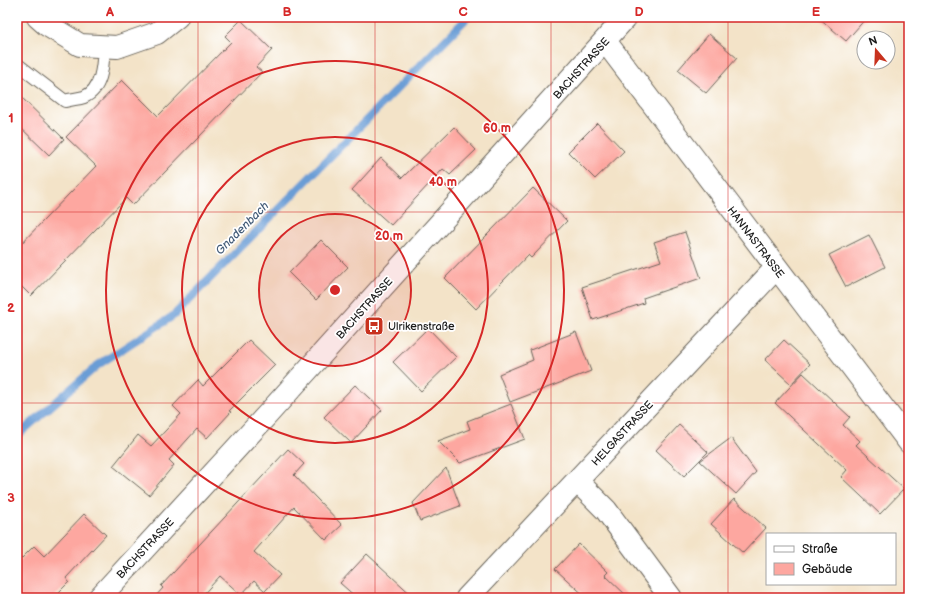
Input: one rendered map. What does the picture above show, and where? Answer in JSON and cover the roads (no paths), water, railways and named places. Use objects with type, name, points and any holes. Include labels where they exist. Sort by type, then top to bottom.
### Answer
[{"type":"street","points":[[38,17],[47,25],[80,44],[104,46],[117,46],[156,34],[177,17]]},
{"type":"street","name":"BACHSTRASSE","points":[[99,598],[267,415],[605,41],[624,18]]},
{"type":"street","name":"HANNASTRASSE","points":[[605,41],[909,442]]},
{"type":"street","name":"HELGASTRASSE","points":[[467,598],[776,268]]},
{"type":"street","points":[[577,481],[606,510],[671,598]]},
{"type":"lane","points":[[17,64],[65,101],[85,97],[97,86],[103,68],[104,46]]},
{"type":"waterway","name":"Gnadenbach","points":[[17,436],[98,365],[173,316],[468,17]]},
{"type":"place","name":"Ulrikenstraße","points":[[374,326]]}]
